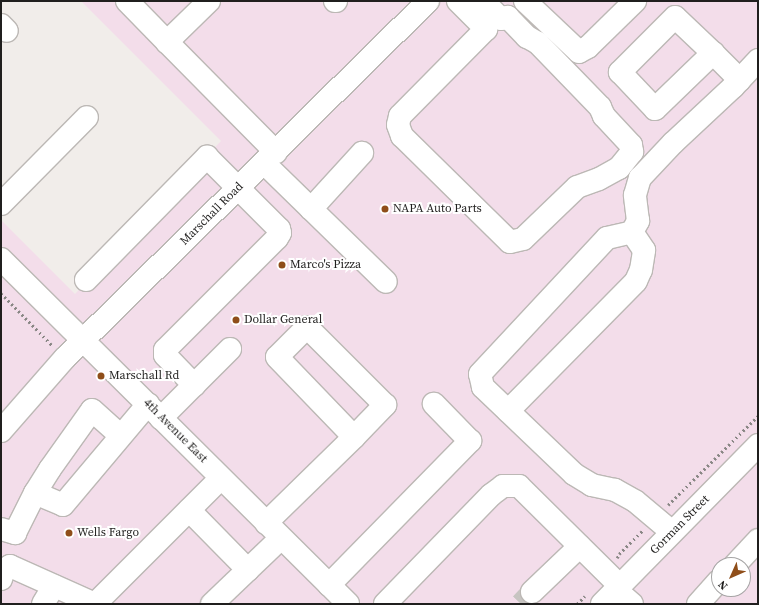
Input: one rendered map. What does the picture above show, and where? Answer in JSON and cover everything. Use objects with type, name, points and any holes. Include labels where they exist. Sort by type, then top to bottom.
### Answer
[{"type":"street","points":[[127,1],[167,42],[270,158],[311,209],[386,282]]},
{"type":"street","points":[[167,42],[209,1]]},
{"type":"street","name":"Marschall Road","points":[[1,431],[65,358],[84,341],[428,1]]},
{"type":"street","points":[[458,1],[498,21],[538,43],[600,107],[604,116],[631,145],[632,152],[619,168],[599,180],[577,187],[522,240],[510,242],[402,136],[398,125],[400,116],[498,21],[525,1],[579,52],[588,47],[635,1]]},
{"type":"street","points":[[483,1],[498,21]]},
{"type":"street","points":[[713,53],[740,80]]},
{"type":"street","points":[[672,532],[635,501],[615,490],[592,485],[574,474],[483,386],[480,374],[607,238],[632,232],[638,221],[635,195],[640,178],[672,143],[740,80],[758,60]]},
{"type":"street","points":[[1,204],[87,117]]},
{"type":"street","points":[[311,209],[362,153]]},
{"type":"street","points":[[86,280],[207,157],[279,229],[280,233],[165,350],[164,356],[194,385]]},
{"type":"street","points":[[508,410],[636,281],[641,270],[644,250],[632,232]]},
{"type":"street","name":"4th Avenue East","points":[[1,259],[348,604]]},
{"type":"street","points":[[266,523],[354,436],[385,405],[307,327],[277,357],[354,436]]},
{"type":"street","points":[[35,493],[63,505],[120,435],[194,385],[230,349]]},
{"type":"street","points":[[328,585],[470,441],[434,404]]},
{"type":"street","points":[[1,529],[15,533],[35,493],[92,410],[120,435]]},
{"type":"street","name":"Gorman Street","points":[[612,593],[758,446]]},
{"type":"street","points":[[1,579],[4,570],[10,566],[95,604],[221,478]]},
{"type":"street","points":[[385,604],[491,495],[503,486],[519,486],[580,546],[612,593],[632,604]]},
{"type":"street","points":[[189,510],[248,570]]},
{"type":"street","points":[[212,604],[281,538]]},
{"type":"street","points":[[742,557],[758,540]]},
{"type":"street","points":[[532,592],[580,546]]},
{"type":"street","points":[[43,604],[54,586]]},
{"type":"street","points":[[698,604],[711,590]]},
{"type":"path","points":[[1,293],[65,358]]},
{"type":"shaded area","points":[[81,1],[758,1],[758,604],[1,604],[1,220],[75,294],[221,141]]},
{"type":"tunnel","points":[[521,604],[532,592]]},
{"type":"place","name":"NAPA Auto Parts","points":[[385,209]]},
{"type":"place","name":"Marco's Pizza","points":[[282,265]]},
{"type":"place","name":"Dollar General","points":[[236,320]]},
{"type":"place","name":"Marschall Rd","points":[[101,376]]},
{"type":"place","name":"Wells Fargo","points":[[69,533]]}]
